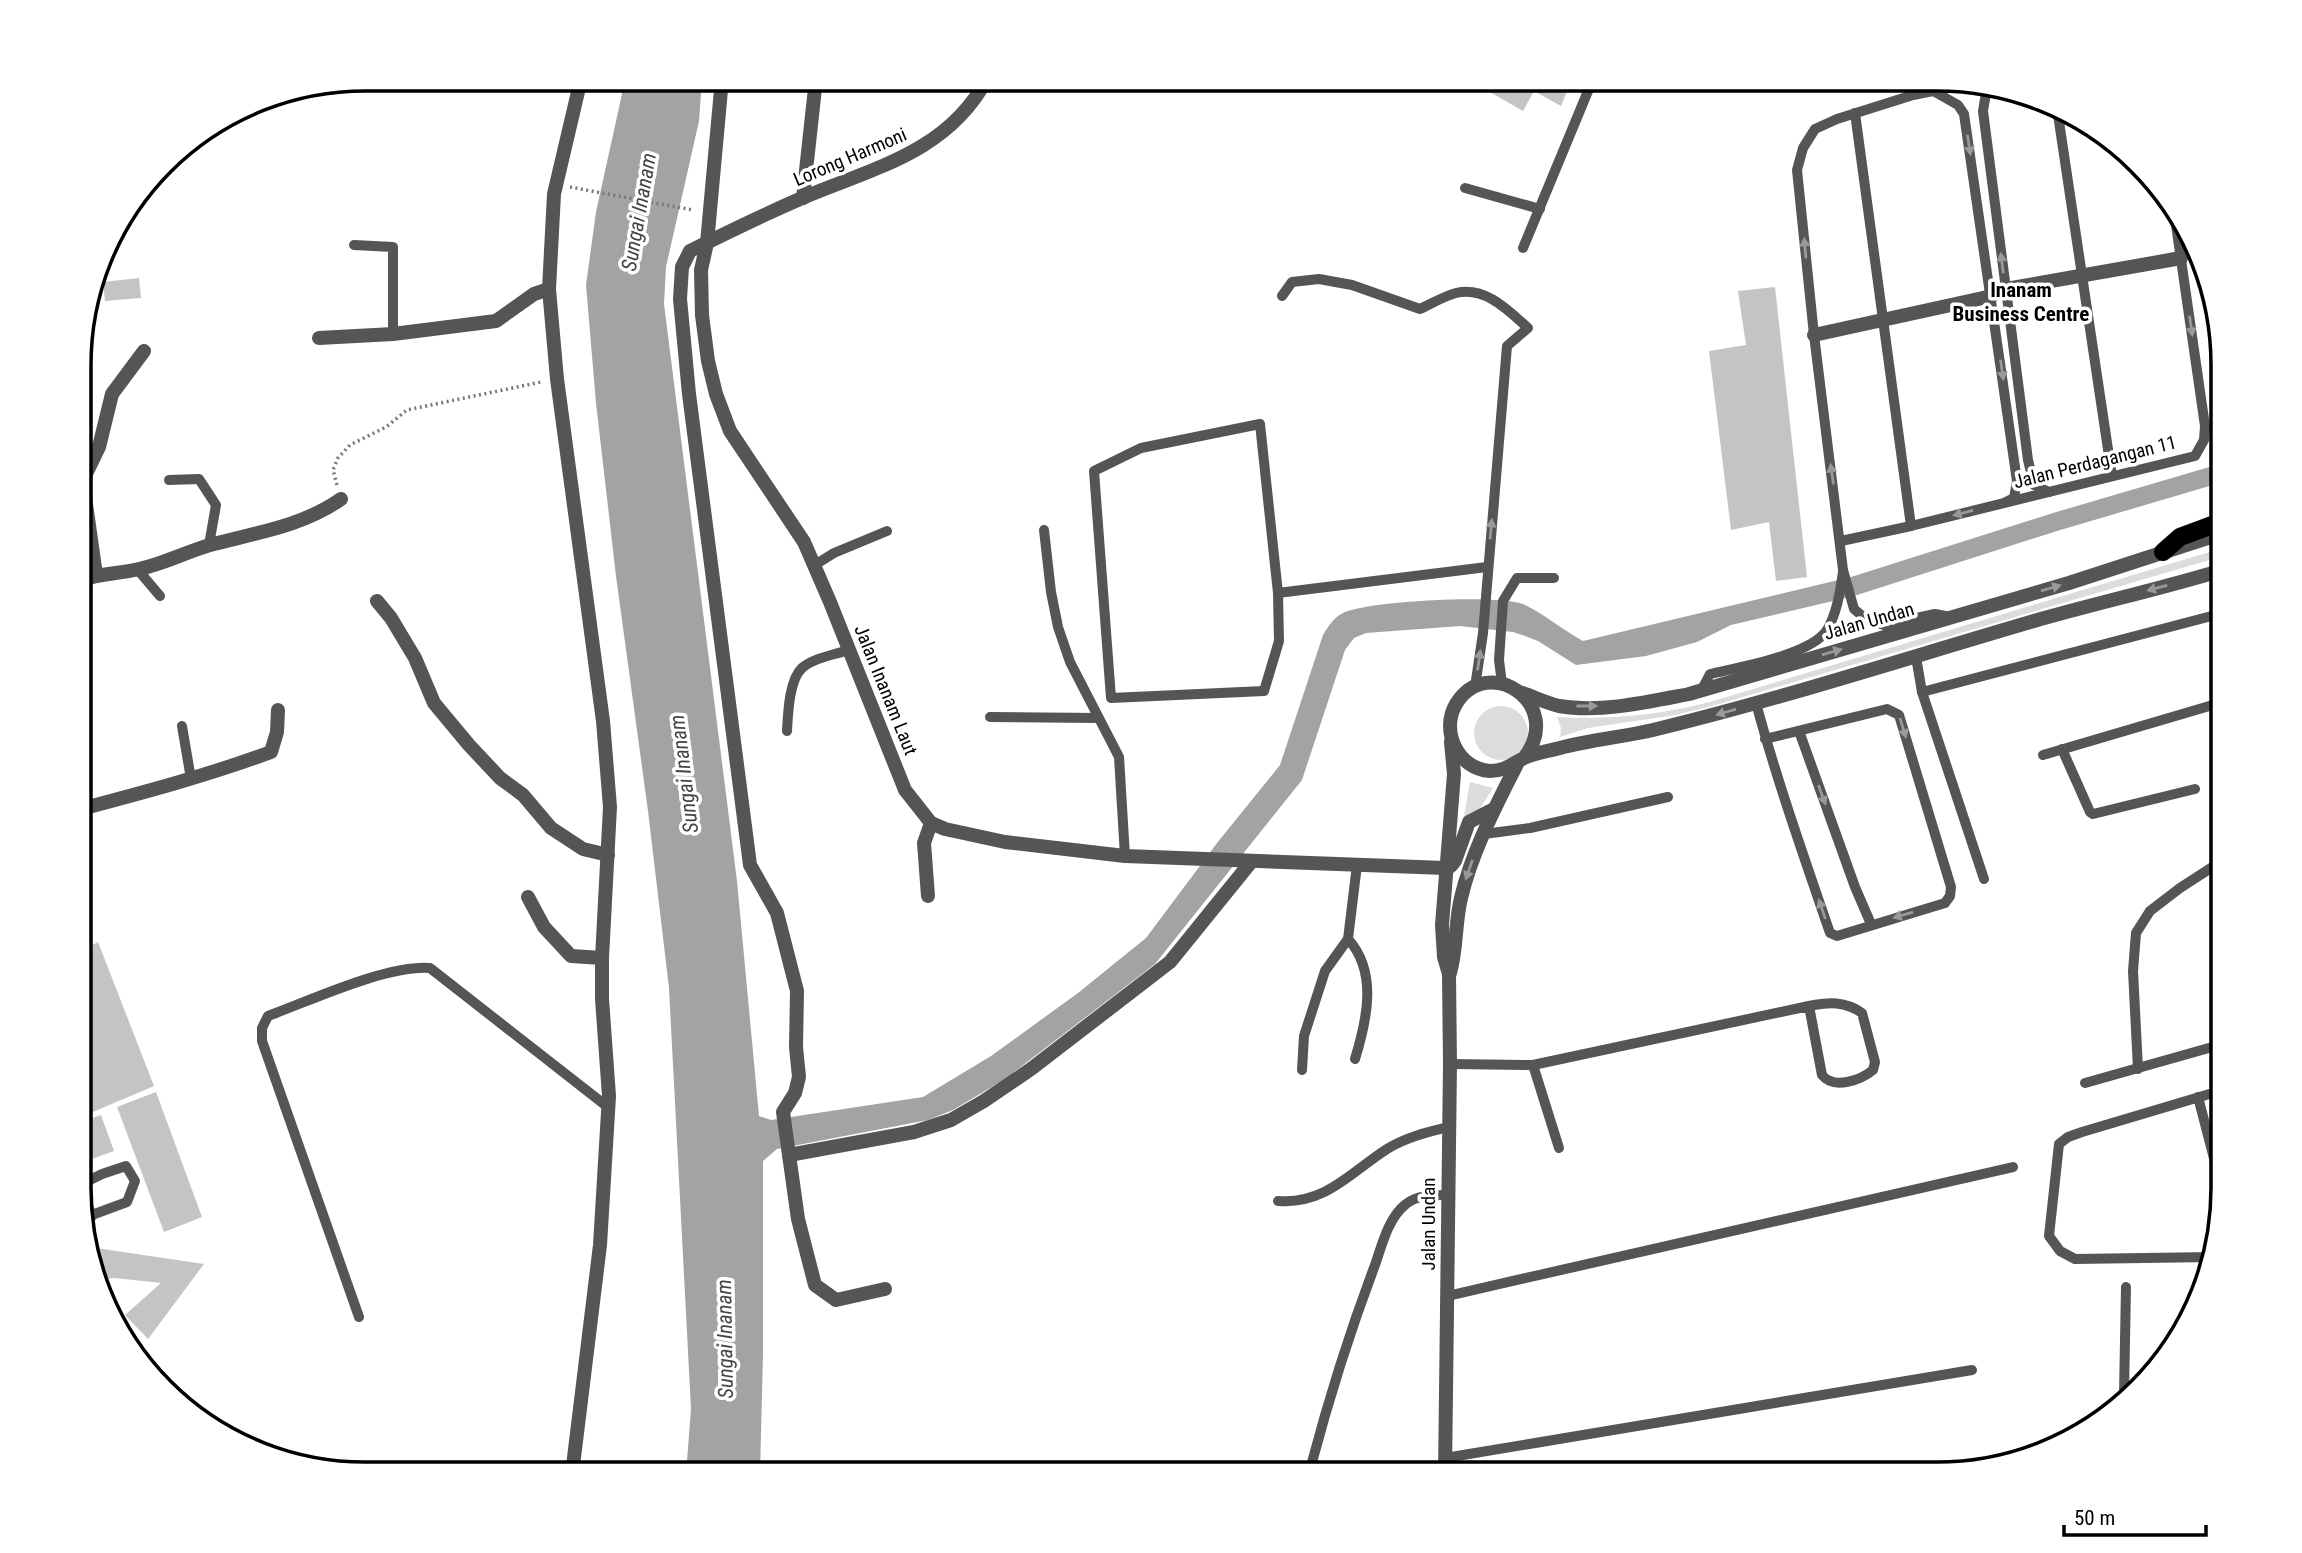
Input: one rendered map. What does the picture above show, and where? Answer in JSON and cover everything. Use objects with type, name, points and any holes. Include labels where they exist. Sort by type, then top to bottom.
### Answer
[{"type":"main road","points":[[2163,552],[2180,537],[2211,525]]},
{"type":"street","points":[[573,1462],[600,1245],[609,1108],[602,958],[610,807],[603,721],[557,379],[549,289],[555,183],[578,91]]},
{"type":"street","name":"Jalan Inanam Laut","points":[[721,91],[707,243],[701,270],[702,315],[708,361],[716,394],[730,431],[804,542],[905,790],[931,823]]},
{"type":"street","points":[[803,198],[815,91]]},
{"type":"street","name":"Lorong Harmoni","points":[[789,1154],[783,1112],[796,1093],[799,1077],[796,1047],[797,991],[777,913],[750,865],[690,394],[680,299],[682,267],[690,251],[803,198],[916,151],[941,135],[980,91]]},
{"type":"street","points":[[2006,289],[2181,258]]},
{"type":"street","points":[[319,338],[393,334],[496,321],[534,294],[549,289]]},
{"type":"street","points":[[1814,335],[1992,296]]},
{"type":"street","points":[[91,464],[99,447],[112,394],[144,351]]},
{"type":"street","points":[[91,577],[138,569],[209,545],[272,530],[335,503]]},
{"type":"street","name":"Jalan Undan","points":[[1502,684],[1558,706],[1590,707],[1655,701],[1701,691],[2069,583],[2211,537]]},
{"type":"street","points":[[91,540],[96,575]]},
{"type":"street","points":[[1450,732],[1454,746],[1462,758],[1489,771],[1504,770],[1521,761],[1574,744],[1702,718],[2211,573]]},
{"type":"street","points":[[377,601],[391,618],[415,658],[434,703],[469,745],[500,778],[523,795],[551,828],[583,849],[608,855]]},
{"type":"street","points":[[1475,687],[1489,683],[1502,684]]},
{"type":"street","name":"Jalan Undan","points":[[1445,1462],[1450,1064],[1449,974],[1444,957],[1441,925],[1454,774],[1450,718],[1455,705],[1464,694],[1475,687]]},
{"type":"street","name":"Jalan Undan","points":[[1449,974],[1454,956],[1460,899],[1469,868],[1494,809],[1535,740],[1537,727],[1530,703],[1521,693]]},
{"type":"street","points":[[91,806],[211,774],[271,752],[277,732],[278,709]]},
{"type":"street","points":[[928,896],[925,843],[931,823],[945,829],[1005,842],[1125,856],[1444,868],[1455,861],[1469,822],[1494,809]]},
{"type":"street","points":[[885,1289],[836,1300],[815,1285],[798,1219],[789,1154],[914,1132],[951,1120],[984,1101],[1031,1069],[1170,962],[1251,862]]},
{"type":"street","points":[[528,897],[544,927],[572,956],[602,958]]},
{"type":"lane","points":[[1523,248],[1588,91]]},
{"type":"lane","points":[[1939,91],[1913,95],[1815,129],[1803,148],[1797,170],[1843,570],[1854,609],[1867,620],[1884,625],[1935,614],[1950,617]]},
{"type":"lane","points":[[1935,92],[1958,105],[1964,114],[2017,481],[2014,498],[2004,503]]},
{"type":"lane","points":[[1986,95],[1983,111],[2028,460],[2034,485],[2049,492]]},
{"type":"lane","points":[[1855,113],[1911,526]]},
{"type":"lane","points":[[2059,119],[2112,476]]},
{"type":"lane","points":[[1465,188],[1540,209]]},
{"type":"lane","name":"Jalan Perdagangan 11","points":[[1841,541],[2195,456],[2204,440],[2206,426],[2177,234]]},
{"type":"lane","points":[[354,245],[393,247],[393,334]]},
{"type":"lane","points":[[1282,296],[1292,282],[1319,279],[1352,285],[1420,309],[1456,292],[1476,292],[1500,302],[1528,328],[1507,346],[1483,634],[1475,687]]},
{"type":"lane","points":[[1260,424],[1278,593],[1279,641],[1264,691],[1111,698],[1094,471],[1141,447],[1260,424]]},
{"type":"lane","points":[[169,480],[198,479],[216,505],[209,545]]},
{"type":"lane","points":[[1044,530],[1058,626],[1070,662],[1119,757],[1125,856]]},
{"type":"lane","points":[[813,566],[834,553],[887,531]]},
{"type":"lane","points":[[1278,593],[1488,567]]},
{"type":"lane","points":[[138,569],[160,596]]},
{"type":"lane","points":[[1701,691],[1710,674],[1800,651],[1826,632],[1838,603],[1843,570]]},
{"type":"lane","points":[[1502,684],[1499,638],[1503,601],[1517,578],[1554,578]]},
{"type":"lane","points":[[1922,692],[2211,616]]},
{"type":"lane","points":[[787,731],[790,696],[801,669],[812,662],[848,650]]},
{"type":"lane","points":[[1916,657],[1922,692],[1983,879]]},
{"type":"lane","points":[[1756,703],[1765,739],[1830,933],[1836,936],[1945,903],[1950,896],[1951,887],[1899,715],[1887,709],[1765,739]]},
{"type":"lane","points":[[2043,755],[2211,706]]},
{"type":"lane","points":[[990,717],[1098,718]]},
{"type":"lane","points":[[182,726],[191,779]]},
{"type":"lane","points":[[1799,731],[1871,925]]},
{"type":"lane","points":[[2062,749],[2093,814],[2195,789]]},
{"type":"lane","points":[[1484,834],[1530,828],[1668,797]]},
{"type":"lane","points":[[1302,1070],[1304,1036],[1325,971],[1348,939],[1357,865]]},
{"type":"lane","points":[[2138,1069],[2133,971],[2136,933],[2150,911],[2211,868]]},
{"type":"lane","points":[[1348,939],[1359,950],[1367,989],[1367,1023],[1355,1059]]},
{"type":"lane","points":[[359,1317],[262,1041],[262,1028],[268,1016],[393,971],[430,968],[609,1108]]},
{"type":"lane","points":[[1450,1064],[1533,1065],[1827,1002],[1850,1005],[1862,1013],[1875,1062],[1873,1070],[1860,1079],[1832,1083],[1826,1081],[1822,1075],[1810,1006]]},
{"type":"lane","points":[[2085,1083],[2211,1048]]},
{"type":"lane","points":[[1533,1065],[1559,1147]]},
{"type":"lane","points":[[2202,1257],[2075,1259],[2060,1251],[2049,1236],[2059,1144],[2081,1132],[2211,1093]]},
{"type":"lane","points":[[2198,1097],[2211,1147]]},
{"type":"lane","points":[[1278,1200],[1308,1200],[1339,1184],[1389,1148],[1411,1137],[1449,1127]]},
{"type":"lane","points":[[91,1180],[126,1166],[135,1181],[127,1202],[93,1216]]},
{"type":"lane","points":[[1447,1296],[2013,1167]]},
{"type":"lane","points":[[1312,1462],[1330,1394],[1392,1219],[1407,1202],[1429,1195],[1447,1195]]},
{"type":"lane","points":[[2124,1388],[2126,1287]]},
{"type":"lane","points":[[1445,1458],[1972,1370]]},
{"type":"path","points":[[555,183],[697,211]]},
{"type":"path","points":[[335,503],[333,470],[338,458],[350,445],[386,427],[407,410],[557,379]]},
{"type":"shaded area","points":[[2211,552],[2211,560],[1712,706],[1675,715],[1588,728],[1560,737],[1561,728],[1557,717],[1635,716],[1710,702]]},
{"type":"shaded area","points":[[1501,706],[1520,714],[1528,733],[1520,752],[1501,760],[1482,752],[1474,733],[1482,714]]},
{"type":"shaded area","points":[[1470,782],[1493,788],[1475,816],[1457,855]]},
{"type":"water","name":"Sungai Inanam","points":[[622,91],[701,91],[699,121],[666,267],[664,304],[737,881],[759,1116],[771,1120],[923,1097],[991,1056],[1078,993],[1146,938],[1280,765],[1323,635],[1335,619],[1345,612],[1406,602],[1462,599],[1509,601],[1523,604],[1583,641],[1851,577],[2211,467],[2211,486],[1854,596],[1731,625],[1697,642],[1646,656],[1576,665],[1525,636],[1513,632],[1460,626],[1366,633],[1354,638],[1345,650],[1302,780],[1155,964],[1005,1079],[953,1110],[928,1120],[777,1149],[763,1161],[760,1462],[687,1462],[691,1409],[669,988],[616,576],[596,403],[586,285],[596,212]]},
{"type":"building","points":[[1488,91],[1534,91],[1523,111]]},
{"type":"building","points":[[1534,91],[1567,91],[1561,106]]},
{"type":"building","points":[[139,278],[141,298],[105,301],[104,282]]},
{"type":"building","points":[[1775,287],[1807,577],[1776,581],[1769,522],[1731,530],[1709,351],[1746,345],[1738,291]]},
{"type":"building","points":[[98,942],[154,1086],[91,1113],[91,946]]},
{"type":"building","points":[[156,1092],[202,1217],[164,1232],[117,1107]]},
{"type":"building","points":[[101,1115],[114,1151],[91,1159],[91,1118]]},
{"type":"building","points":[[98,1248],[204,1264],[148,1339],[125,1315],[161,1283],[107,1279]]},
{"type":"district","name":"Inanam Business Centre","points":[[2021,302]]}]
